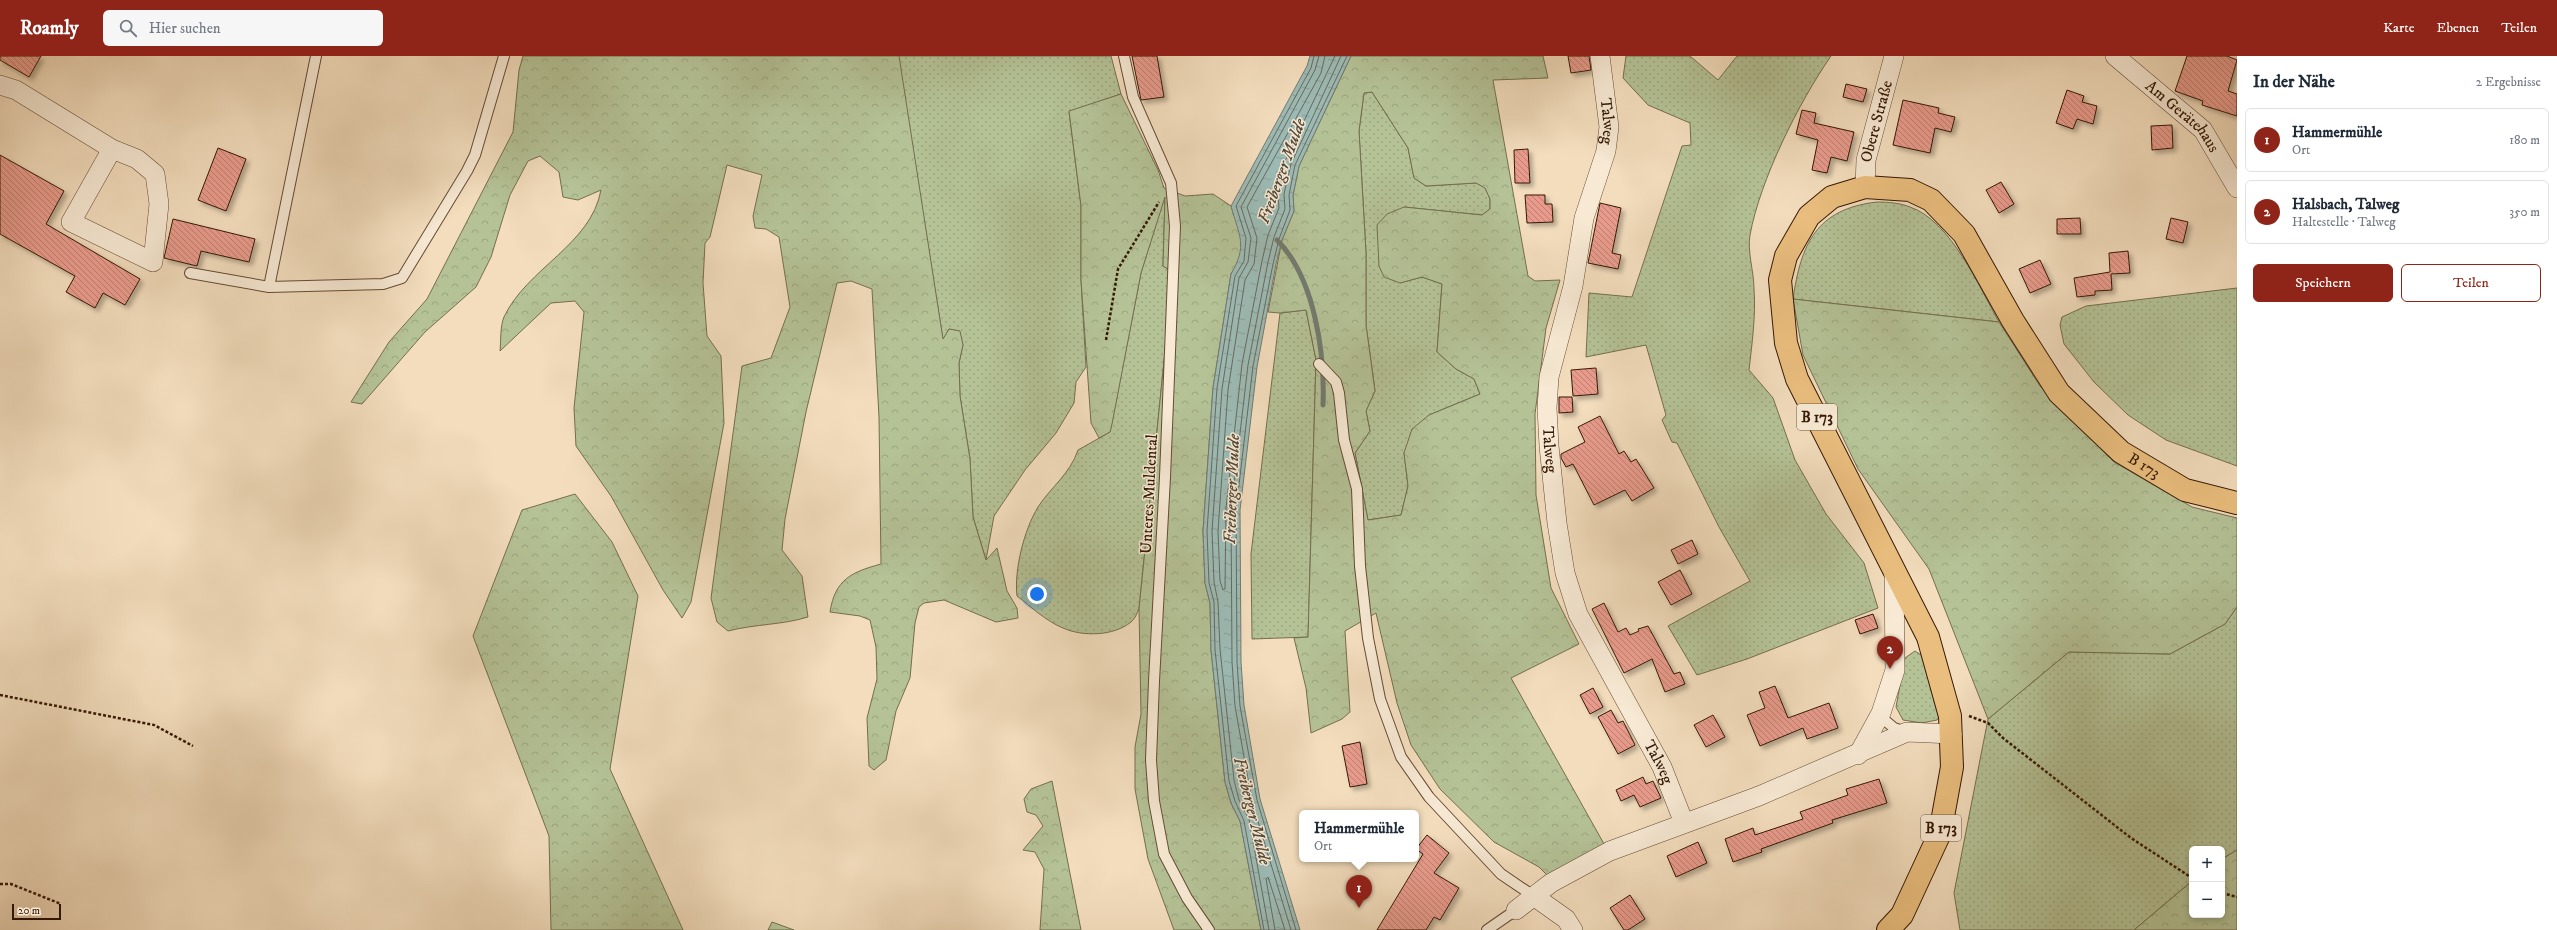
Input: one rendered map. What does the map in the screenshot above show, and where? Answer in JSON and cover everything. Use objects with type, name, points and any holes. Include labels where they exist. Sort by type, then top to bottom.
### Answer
[{"type":"main road","name":"B 173","points":[[1895,923],[1940,833],[1952,767],[1951,725],[1928,637],[1894,567],[1797,379],[1786,343],[1780,280],[1786,256],[1809,216],[1832,197],[1865,187],[1910,190],[1931,200],[1964,234],[2014,321],[2059,392],[2121,452],[2185,490],[2237,503]]},
{"type":"street","name":"Talweg","points":[[1600,56],[1609,127],[1606,151],[1584,218],[1573,286],[1549,377],[1547,408],[1549,446],[1557,524],[1565,573],[1578,614],[1662,767],[1684,823]]},
{"type":"street","name":"Obere Straße","points":[[1865,187],[1866,160],[1894,56]]},
{"type":"street","name":"Am Gerätehaus","points":[[2115,56],[2203,130],[2237,188]]},
{"type":"street","points":[[0,85],[16,90],[112,149],[137,159],[155,174],[159,204],[153,262],[71,222],[112,149]]},
{"type":"street","points":[[1858,755],[1881,713],[1895,670],[1894,567]]},
{"type":"street","points":[[1516,910],[1535,897],[1551,883],[1575,868],[1610,850],[1684,823],[1858,755],[1907,732],[1951,725]]},
{"type":"street","points":[[1535,897],[1566,919],[1573,930]]},
{"type":"lane","points":[[270,287],[316,56]]},
{"type":"lane","points":[[190,274],[270,287],[383,284],[402,278],[470,166],[504,56]]},
{"type":"lane","name":"Unteres Muldental","points":[[1124,56],[1133,97],[1171,183],[1175,226],[1152,760],[1154,801],[1164,854],[1188,898],[1209,930]]},
{"type":"lane","points":[[1319,364],[1336,382],[1339,393],[1344,440],[1356,490],[1360,566],[1368,638],[1380,699],[1400,757],[1429,796],[1501,874],[1535,897]]},
{"type":"lane","points":[[1881,713],[1881,717],[1886,724],[1907,732]]},
{"type":"lane","points":[[1487,930],[1516,910]]},
{"type":"path","points":[[1106,340],[1118,270],[1171,183]]},
{"type":"path","points":[[0,695],[154,725],[193,746]]},
{"type":"path","points":[[1951,725],[1972,716],[1988,723],[2004,738],[2131,838],[2189,876]]},
{"type":"path","points":[[0,884],[10,884],[61,904]]},
{"type":"path","points":[[2225,894],[2237,897]]},
{"type":"green space","points":[[523,56],[899,56],[943,339],[949,329],[960,331],[963,345],[959,363],[960,396],[970,459],[973,517],[986,560],[997,548],[1007,591],[1017,608],[1018,618],[996,622],[944,600],[924,603],[919,607],[915,623],[910,678],[896,711],[886,760],[874,770],[869,766],[867,718],[877,679],[876,647],[870,620],[860,616],[830,612],[832,601],[836,592],[846,579],[862,570],[881,564],[879,417],[872,289],[851,281],[837,283],[806,412],[785,519],[782,550],[802,576],[808,617],[788,622],[728,631],[717,622],[711,598],[742,366],[771,358],[790,307],[779,237],[766,229],[755,228],[753,216],[762,175],[727,165],[710,237],[705,243],[703,283],[707,336],[721,356],[724,423],[691,602],[682,618],[663,590],[611,496],[576,446],[574,408],[584,312],[575,301],[551,303],[500,351],[501,329],[504,317],[514,300],[527,284],[572,241],[585,226],[595,209],[601,190],[578,200],[563,197],[559,172],[540,156],[528,161],[510,195],[491,257],[476,287],[425,332],[362,404],[351,402],[389,342],[427,299],[513,132],[519,70]]},
{"type":"green space","points":[[898,56],[1111,56],[1121,94],[1069,112],[1081,206],[1081,280],[1086,367],[1076,382],[1074,403],[1056,433],[1025,470],[994,516],[986,560],[973,517],[970,459],[960,396],[959,363],[963,345],[959,331],[949,329],[943,340]]},
{"type":"green space","points":[[1351,56],[1543,56],[1548,78],[1493,80],[1528,276],[1535,281],[1560,280],[1546,328],[1535,414],[1536,495],[1551,588],[1579,644],[1511,678],[1613,860],[1556,884],[1539,867],[1494,842],[1440,789],[1411,745],[1397,703],[1376,613],[1345,631],[1350,712],[1342,719],[1311,733],[1306,688],[1294,638],[1308,637],[1316,360],[1306,310],[1280,313],[1268,312],[1282,240],[1294,211],[1293,195],[1299,166]],"holes":[[[1372,92],[1408,148],[1414,178],[1426,186],[1476,183],[1485,188],[1490,199],[1490,209],[1482,215],[1404,207],[1387,214],[1377,225],[1379,266],[1384,277],[1400,283],[1422,277],[1442,284],[1437,352],[1456,369],[1474,379],[1480,394],[1429,415],[1412,429],[1404,453],[1408,486],[1401,515],[1368,520],[1355,453],[1370,431],[1366,411],[1375,391],[1366,325],[1366,253],[1359,131],[1364,93]]]},
{"type":"green space","points":[[1626,56],[1690,56],[1718,80],[1737,56],[1831,56],[1806,96],[1782,142],[1762,190],[1755,213],[1749,241],[1754,282],[1754,309],[1749,370],[1773,398],[1795,460],[1826,514],[1864,563],[1878,608],[1747,659],[1697,675],[1668,626],[1750,581],[1719,527],[1677,443],[1672,442],[1662,420],[1666,415],[1646,345],[1586,357],[1589,293],[1632,297],[1682,146],[1691,145],[1690,123],[1648,105],[1623,78]]},
{"type":"green space","points":[[1372,92],[1408,148],[1414,178],[1426,186],[1476,183],[1485,187],[1490,199],[1490,209],[1482,215],[1404,207],[1400,283],[1422,277],[1442,284],[1437,352],[1456,369],[1474,379],[1480,394],[1429,415],[1404,453],[1408,486],[1401,515],[1368,520],[1355,453],[1370,431],[1366,411],[1375,391],[1366,325],[1366,253],[1359,131],[1364,93]]},
{"type":"green space","points":[[1121,94],[1158,170],[1164,188],[1185,196],[1213,194],[1231,206],[1242,237],[1240,260],[1231,274],[1213,388],[1203,531],[1205,583],[1210,603],[1211,650],[1225,782],[1231,803],[1240,821],[1261,930],[1174,930],[1148,859],[1135,789],[1135,747],[1141,714],[1139,609],[1173,272],[1163,266],[1165,197],[1141,273],[1110,432],[1099,438],[1091,423],[1081,280],[1081,206],[1069,111]]},
{"type":"green space","points":[[1165,195],[1163,266],[1173,272],[1139,609],[1132,621],[1124,627],[1098,634],[1080,633],[1063,628],[1051,622],[1017,596],[1017,574],[1021,550],[1028,527],[1038,507],[1075,459],[1078,450],[1110,432],[1141,273]]},
{"type":"green space","points":[[1877,202],[1894,203],[1910,207],[1925,215],[1938,226],[1951,240],[1973,274],[1999,322],[1793,299],[1796,279],[1801,262],[1807,246],[1815,232],[1826,221],[1839,212],[1856,206]]},
{"type":"green space","points":[[2237,288],[2237,466],[2166,440],[2128,415],[2094,382],[2064,344],[2060,325],[2062,317],[2086,306]]},
{"type":"green space","points":[[1793,299],[1999,322],[2040,386],[2114,462],[2192,507],[2237,518],[2237,607],[2225,624],[2170,654],[2069,652],[1988,719],[1929,569],[1858,469],[1803,355]]},
{"type":"green space","points":[[1306,310],[1316,360],[1308,637],[1252,639],[1251,554],[1280,313]]},
{"type":"green space","points":[[575,494],[612,542],[638,596],[610,769],[683,930],[551,930],[549,836],[473,636],[522,510]]},
{"type":"green space","points":[[2237,607],[2237,850],[2225,857],[2225,846],[2189,846],[2189,884],[2134,930],[1960,930],[1954,893],[1988,719],[2069,652],[2170,654],[2225,624]]},
{"type":"green space","points":[[1915,651],[1924,657],[1939,716],[1937,720],[1922,723],[1903,720],[1896,707],[1905,658]]},
{"type":"green space","points":[[1052,781],[1081,930],[1040,930],[1044,869],[1035,852],[1023,850],[1043,826],[1036,815],[1027,812],[1024,799],[1031,789]]},
{"type":"green space","points":[[2237,850],[2237,930],[2134,930],[2189,884],[2189,918],[2225,918],[2225,857]]},
{"type":"green space","points":[[772,922],[794,930],[768,930]]},
{"type":"water","name":"Freiberger Mulde","points":[[1310,56],[1351,56],[1299,166],[1293,195],[1294,211],[1282,240],[1276,264],[1257,367],[1240,510],[1241,662],[1244,705],[1260,799],[1300,930],[1261,930],[1240,821],[1231,803],[1225,782],[1211,650],[1210,603],[1205,583],[1203,531],[1213,388],[1231,274],[1241,248],[1239,233],[1231,206],[1307,66]]},
{"type":"building","points":[[0,56],[41,56],[29,77],[0,60]]},
{"type":"building","points":[[1132,56],[1157,56],[1164,97],[1141,100]]},
{"type":"building","points":[[1568,56],[1589,56],[1591,70],[1571,73]]},
{"type":"building","points":[[2187,56],[2227,56],[2237,60],[2228,91],[2237,94],[2237,116],[2202,105],[2203,101],[2175,91]]},
{"type":"building","points":[[1846,84],[1867,89],[1863,102],[1843,97]]},
{"type":"building","points":[[2067,90],[2084,96],[2082,102],[2097,106],[2093,124],[2077,119],[2073,129],[2056,123]]},
{"type":"building","points":[[1903,100],[1939,108],[1938,113],[1955,117],[1951,132],[1935,128],[1930,153],[1893,145]]},
{"type":"building","points":[[1802,110],[1816,113],[1814,123],[1854,132],[1847,161],[1831,157],[1827,173],[1812,170],[1818,140],[1796,134]]},
{"type":"building","points":[[2172,125],[2173,148],[2152,150],[2151,126]]},
{"type":"building","points":[[218,148],[246,159],[226,211],[198,200]]},
{"type":"building","points":[[1528,149],[1530,183],[1515,183],[1514,150]]},
{"type":"building","points":[[0,155],[64,191],[46,224],[140,279],[125,305],[103,293],[95,308],[66,292],[75,276],[0,234]]},
{"type":"building","points":[[2001,182],[2014,204],[1999,213],[1986,190]]},
{"type":"building","points":[[1525,195],[1545,195],[1545,204],[1552,204],[1553,222],[1527,223]]},
{"type":"building","points":[[1600,203],[1621,208],[1612,253],[1621,255],[1618,269],[1588,263]]},
{"type":"building","points":[[2080,218],[2081,234],[2057,234],[2057,219]]},
{"type":"building","points":[[2171,218],[2188,222],[2183,243],[2166,239]]},
{"type":"building","points":[[173,219],[255,239],[249,262],[201,251],[197,266],[164,258]]},
{"type":"building","points":[[2128,251],[2130,273],[2111,274],[2112,290],[2095,291],[2095,295],[2077,297],[2074,278],[2110,272],[2109,253]]},
{"type":"building","points":[[2040,260],[2051,284],[2030,293],[2019,269]]},
{"type":"building","points":[[1596,368],[1598,394],[1573,396],[1571,370]]},
{"type":"building","points":[[1559,397],[1572,397],[1573,412],[1559,413]]},
{"type":"building","points":[[1600,416],[1619,454],[1624,451],[1631,462],[1636,459],[1654,488],[1632,501],[1625,490],[1594,505],[1573,464],[1566,467],[1561,458],[1561,454],[1585,442],[1578,427]]},
{"type":"building","points":[[1692,540],[1698,554],[1678,564],[1671,550]]},
{"type":"building","points":[[1680,570],[1692,594],[1671,605],[1658,582]]},
{"type":"building","points":[[1604,603],[1618,632],[1626,628],[1630,635],[1639,631],[1638,629],[1648,626],[1674,674],[1680,672],[1685,684],[1665,692],[1652,659],[1624,673],[1592,609]]},
{"type":"building","points":[[1873,614],[1878,628],[1860,634],[1855,620]]},
{"type":"building","points":[[1775,686],[1788,718],[1829,703],[1838,728],[1807,739],[1803,728],[1760,746],[1747,715],[1765,708],[1759,692]]},
{"type":"building","points":[[1593,688],[1603,707],[1590,714],[1580,695]]},
{"type":"building","points":[[1611,710],[1618,723],[1623,721],[1635,745],[1618,754],[1598,717]]},
{"type":"building","points":[[1713,715],[1725,737],[1706,747],[1694,725]]},
{"type":"building","points":[[1360,742],[1367,784],[1350,787],[1342,746]]},
{"type":"building","points":[[1643,777],[1646,784],[1653,781],[1661,798],[1640,807],[1634,795],[1621,801],[1616,790]]},
{"type":"building","points":[[1879,779],[1887,803],[1832,820],[1833,823],[1761,849],[1762,852],[1733,862],[1725,839],[1753,828],[1755,835],[1803,819],[1800,812],[1848,795],[1846,789]]},
{"type":"building","points":[[1427,835],[1449,853],[1434,873],[1459,888],[1440,920],[1434,917],[1426,930],[1377,930],[1423,854],[1419,851],[1419,845]]},
{"type":"building","points":[[1698,842],[1707,863],[1676,877],[1667,856]]},
{"type":"building","points":[[1630,895],[1645,919],[1628,930],[1624,930],[1610,908]]},
{"type":"waterway","points":[[1277,240],[1290,256],[1309,295],[1315,318],[1322,363],[1323,405]]},
{"type":"place","name":"Halsbach, Talweg","points":[[1890,669]]},
{"type":"place","name":"Hammermühle","points":[[1359,908]]}]
